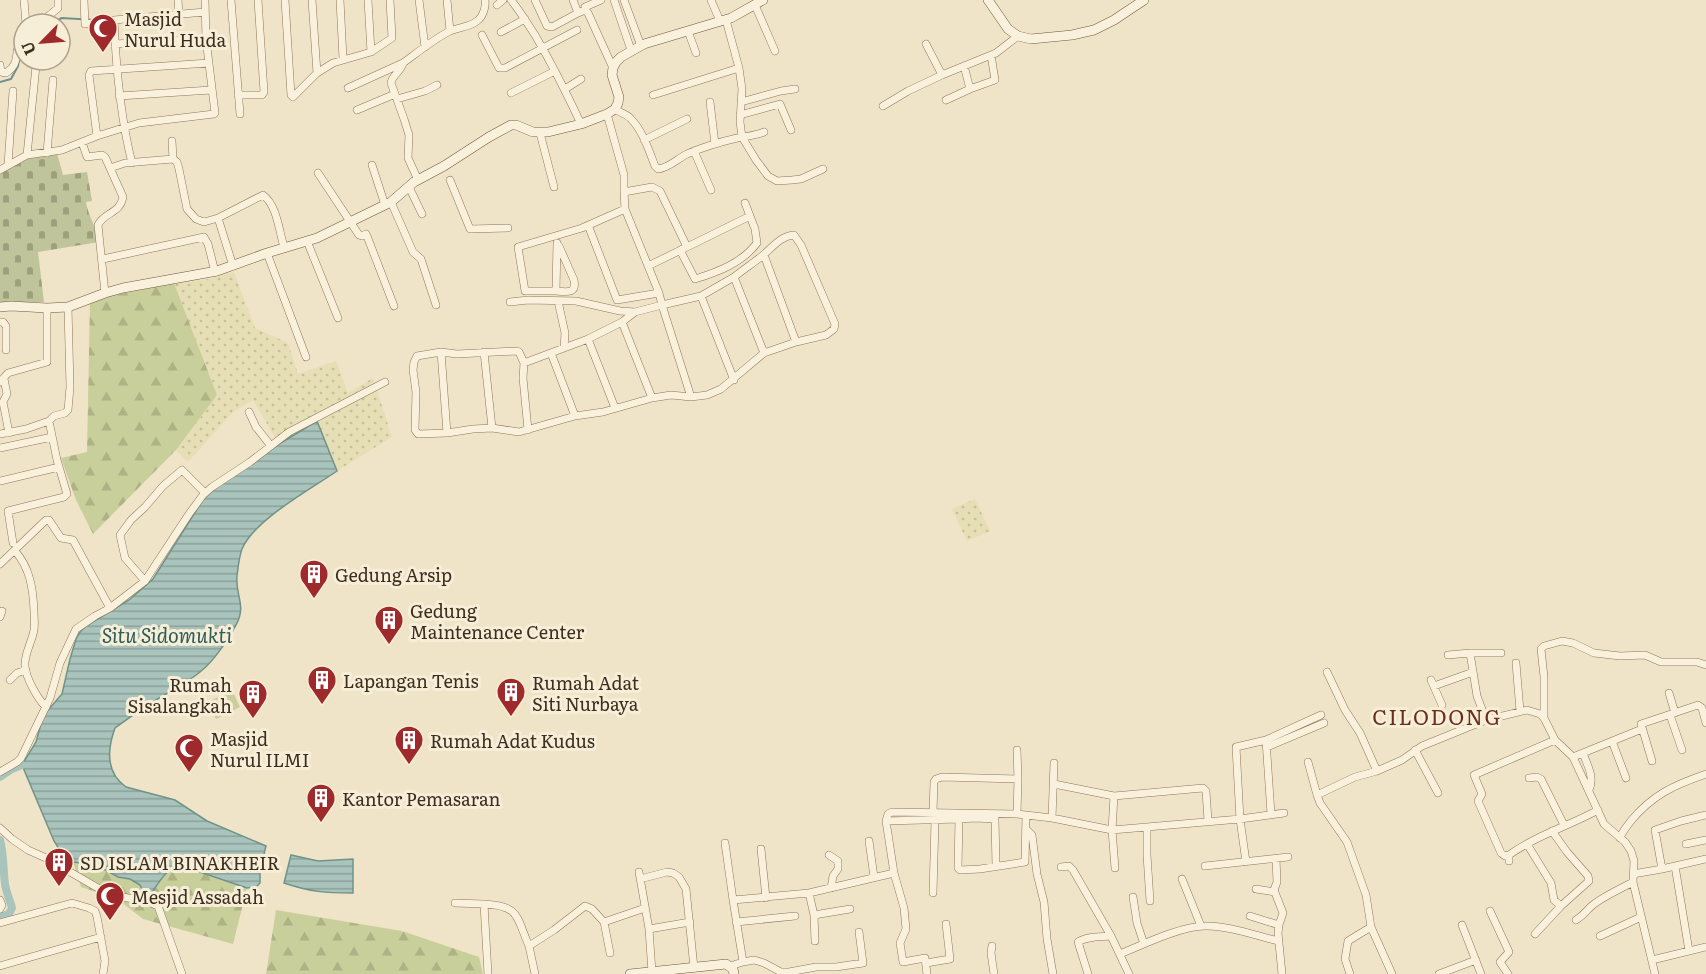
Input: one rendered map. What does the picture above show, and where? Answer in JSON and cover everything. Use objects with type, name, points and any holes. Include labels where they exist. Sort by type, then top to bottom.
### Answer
[{"type":"street","points":[[84,0],[87,24],[205,12]]},
{"type":"street","points":[[178,0],[179,14]]},
{"type":"street","points":[[0,170],[27,155],[62,150],[97,136],[126,133],[139,123],[214,114],[205,12],[205,0],[210,0]]},
{"type":"street","points":[[231,0],[240,114]]},
{"type":"street","points":[[238,95],[262,95],[264,92],[258,0]]},
{"type":"street","points":[[285,0],[291,95],[294,96],[317,73],[333,63],[371,51],[393,37],[390,0]]},
{"type":"street","points":[[312,0],[317,73]]},
{"type":"street","points":[[340,0],[343,59]]},
{"type":"street","points":[[368,0],[371,51]]},
{"type":"street","points":[[419,0],[425,47]]},
{"type":"street","points":[[447,0],[450,31]]},
{"type":"street","points":[[348,88],[402,65],[450,31],[479,21],[485,0]]},
{"type":"street","points":[[511,0],[525,19],[555,71],[581,124]]},
{"type":"street","points":[[535,0],[549,27],[585,10],[613,68]]},
{"type":"street","points":[[573,0],[578,13]]},
{"type":"street","points":[[585,7],[601,0]]},
{"type":"street","points":[[614,0],[636,48]]},
{"type":"street","points":[[624,0],[636,48]]},
{"type":"street","points":[[711,0],[723,21],[739,68],[742,89],[740,115],[742,137],[756,160],[772,179],[777,181],[801,179],[823,169]]},
{"type":"street","points":[[988,0],[1008,29],[1018,36],[1031,39],[1084,33],[1106,25],[1144,0]]},
{"type":"street","points":[[691,396],[659,293],[625,209],[624,175],[611,112],[618,97],[612,75],[613,68],[621,57],[636,48],[723,21],[759,3],[775,51]]},
{"type":"street","points":[[501,32],[525,19]]},
{"type":"street","points":[[114,20],[119,96],[132,163]]},
{"type":"street","points":[[482,35],[499,68],[505,68],[577,30]]},
{"type":"street","points":[[688,31],[696,53]]},
{"type":"street","points":[[883,106],[898,96],[942,75],[991,55],[1018,36]]},
{"type":"street","points":[[115,45],[206,39]]},
{"type":"street","points":[[926,44],[942,75]]},
{"type":"street","points":[[946,100],[995,80],[991,55]]},
{"type":"street","points":[[97,136],[90,73],[96,70],[117,68],[209,63]]},
{"type":"street","points":[[0,65],[1,72],[6,73],[12,68]]},
{"type":"street","points":[[402,65],[391,83],[409,135],[408,158],[418,180]]},
{"type":"street","points":[[964,66],[970,89]]},
{"type":"street","points":[[653,95],[739,68]]},
{"type":"street","points":[[511,93],[555,71]]},
{"type":"street","points":[[27,155],[35,72]]},
{"type":"street","points":[[565,89],[581,79]]},
{"type":"street","points":[[47,153],[53,80]]},
{"type":"street","points":[[357,110],[396,97],[425,91],[437,85]]},
{"type":"street","points":[[741,102],[795,89]]},
{"type":"street","points":[[119,96],[211,90]]},
{"type":"street","points":[[8,165],[13,91]]},
{"type":"street","points":[[710,102],[715,144]]},
{"type":"street","points":[[740,115],[780,104],[791,130]]},
{"type":"street","points":[[0,307],[68,307],[105,293],[152,282],[215,272],[307,241],[332,232],[388,204],[418,180],[511,125],[516,124],[540,133],[548,132],[581,124],[611,112],[632,119],[658,169],[666,167],[693,151],[764,132]]},
{"type":"street","points":[[644,140],[687,119]]},
{"type":"street","points":[[540,133],[554,187]]},
{"type":"street","points":[[172,141],[173,159],[177,162],[179,169],[187,209],[196,219],[204,222],[218,218],[263,195],[269,201],[275,214],[284,247]]},
{"type":"street","points":[[82,142],[87,157],[104,156],[123,197],[119,207],[99,222],[97,231],[103,260],[105,293]]},
{"type":"street","points":[[693,151],[711,190]]},
{"type":"street","points":[[110,168],[125,163],[173,159]]},
{"type":"street","points":[[372,165],[388,204],[413,252],[421,259],[435,305]]},
{"type":"street","points":[[318,173],[359,235],[366,234],[394,306]]},
{"type":"street","points":[[450,180],[470,229],[508,228]]},
{"type":"street","points":[[409,187],[422,214]]},
{"type":"street","points":[[624,192],[652,187],[660,191],[695,279],[716,273],[744,257],[758,243],[744,203]]},
{"type":"street","points":[[556,240],[574,280],[573,290],[569,292],[525,291],[518,247],[556,240],[625,209]]},
{"type":"street","points":[[648,266],[750,216]]},
{"type":"street","points":[[218,218],[234,266]]},
{"type":"street","points":[[588,225],[617,300],[659,293]]},
{"type":"street","points":[[510,302],[528,300],[586,302],[620,311],[635,312],[701,296],[734,277],[776,243],[794,235],[797,237],[835,324],[834,329],[826,335],[764,353],[734,380],[715,393],[652,398],[575,416],[528,430],[519,432],[492,428],[418,434],[416,430],[415,358],[420,354],[441,352],[457,354],[519,352],[524,363],[523,378],[528,430]]},
{"type":"street","points":[[103,260],[204,237],[215,272]]},
{"type":"street","points":[[556,240],[556,291]]},
{"type":"street","points":[[307,241],[338,318]]},
{"type":"street","points":[[267,253],[306,357]]},
{"type":"street","points":[[764,255],[796,342]]},
{"type":"street","points":[[734,277],[764,353]]},
{"type":"street","points":[[701,296],[734,380]]},
{"type":"street","points":[[558,301],[565,333],[564,348]]},
{"type":"street","points":[[0,434],[49,422],[54,417],[67,412],[70,405],[68,307]]},
{"type":"street","points":[[9,433],[4,404],[7,394],[2,380],[8,373],[47,362],[46,308]]},
{"type":"street","points":[[524,363],[588,339],[622,322],[635,312]]},
{"type":"street","points":[[0,322],[6,326],[6,350]]},
{"type":"street","points":[[622,322],[652,398]]},
{"type":"street","points":[[588,339],[615,408]]},
{"type":"street","points":[[441,352],[447,433]]},
{"type":"street","points":[[484,352],[492,428]]},
{"type":"street","points":[[551,353],[575,416]]},
{"type":"street","points":[[0,771],[21,758],[50,698],[60,663],[76,629],[110,608],[145,581],[205,492],[289,432],[385,382]]},
{"type":"street","points":[[249,412],[256,427],[271,446]]},
{"type":"street","points":[[46,707],[38,698],[26,670],[25,659],[35,626],[34,600],[29,573],[14,547],[4,512],[64,497],[67,494],[49,422]]},
{"type":"street","points":[[0,448],[52,437]]},
{"type":"street","points":[[0,481],[59,467]]},
{"type":"street","points":[[145,581],[125,558],[120,535],[130,520],[145,507],[165,483],[182,470],[205,492]]},
{"type":"street","points":[[0,564],[14,547],[46,520],[51,521],[61,538],[73,540],[110,608]]},
{"type":"street","points":[[1655,974],[1633,882],[1634,861],[1631,851],[1607,827],[1573,757],[1556,740],[1544,717],[1541,649],[1556,641],[1573,643],[1594,653],[1620,656],[1645,654],[1661,662],[1697,662],[1706,665]]},
{"type":"street","points":[[1470,653],[1477,696],[1486,720]]},
{"type":"street","points":[[1448,655],[1501,653]]},
{"type":"street","points":[[1516,663],[1520,711]]},
{"type":"street","points":[[10,680],[17,673],[26,670]]},
{"type":"street","points":[[1327,672],[1345,710],[1360,733],[1377,771]]},
{"type":"street","points":[[1442,705],[1432,683],[1473,672]]},
{"type":"street","points":[[1668,693],[1682,750]]},
{"type":"street","points":[[1652,761],[1642,723],[1700,705],[1706,723]]},
{"type":"street","points":[[1317,795],[1355,777],[1377,771],[1402,760],[1415,750],[1486,720],[1520,711],[1534,711],[1544,717]]},
{"type":"street","points":[[1267,743],[1321,715]]},
{"type":"street","points":[[1246,862],[1240,819],[1236,747],[1267,743],[1324,723]]},
{"type":"street","points":[[1573,757],[1642,729]]},
{"type":"street","points":[[1556,740],[1474,775],[1482,795],[1478,801],[1501,853],[1509,858],[1527,844],[1598,810]]},
{"type":"street","points":[[1612,741],[1626,778]]},
{"type":"street","points":[[1267,743],[1271,814]]},
{"type":"street","points":[[1017,750],[1017,814]]},
{"type":"street","points":[[1415,750],[1438,794]]},
{"type":"street","points":[[1583,753],[1592,777],[1589,790]]},
{"type":"street","points":[[1308,762],[1317,795],[1347,842],[1366,895],[1371,927],[1392,974]]},
{"type":"street","points":[[1052,818],[1054,763]]},
{"type":"street","points":[[1620,838],[1639,811],[1654,798],[1706,774]]},
{"type":"street","points":[[933,812],[934,782],[942,777],[1018,779]]},
{"type":"street","points":[[1529,778],[1541,779],[1564,825]]},
{"type":"street","points":[[1054,784],[1114,796],[1203,788],[1206,791],[1208,821]]},
{"type":"street","points":[[1114,796],[1112,830],[1115,868]]},
{"type":"street","points":[[927,974],[925,958],[903,962],[900,943],[906,929],[904,908],[894,873],[886,822],[888,814],[892,812],[1017,814],[1052,818],[1112,830],[1284,813]]},
{"type":"street","points":[[959,819],[958,868],[960,870],[980,869],[1025,862],[1026,815]]},
{"type":"street","points":[[1662,869],[1656,830],[1706,815]]},
{"type":"street","points":[[886,822],[995,819],[996,867]]},
{"type":"street","points":[[933,893],[935,820]]},
{"type":"street","points":[[1147,827],[1150,901]]},
{"type":"street","points":[[2,829],[28,850],[46,858],[110,896],[146,901],[158,906],[182,974]]},
{"type":"street","points":[[1026,829],[1032,835],[1037,874],[1044,902],[1053,974]]},
{"type":"street","points":[[1535,934],[1589,879],[1552,831]]},
{"type":"street","points":[[1686,844],[1706,840]]},
{"type":"street","points":[[868,841],[874,877]]},
{"type":"street","points":[[725,843],[743,962]]},
{"type":"street","points":[[1527,844],[1551,883],[1554,900],[1561,906]]},
{"type":"street","points":[[761,849],[766,898]]},
{"type":"street","points":[[829,855],[838,861],[831,888]]},
{"type":"street","points":[[1205,866],[1288,857]]},
{"type":"street","points":[[1276,859],[1275,892],[1283,913],[1279,925],[1278,941],[1282,974]]},
{"type":"street","points":[[1633,873],[1706,859]]},
{"type":"street","points":[[1675,866],[1689,951]]},
{"type":"street","points":[[1061,867],[1071,867],[1111,936],[1129,974]]},
{"type":"street","points":[[652,972],[649,929],[639,875],[667,872],[679,877],[686,889],[694,968]]},
{"type":"street","points":[[733,900],[809,893],[894,873]]},
{"type":"street","points":[[1182,879],[1201,926]]},
{"type":"street","points":[[1576,920],[1586,914],[1593,905],[1633,882]]},
{"type":"street","points":[[1256,889],[1275,892]]},
{"type":"street","points":[[809,893],[814,915],[815,941]]},
{"type":"street","points":[[1133,897],[1137,923],[1144,944]]},
{"type":"street","points":[[0,900],[2,905],[0,909]]},
{"type":"street","points":[[0,923],[72,903],[81,904],[95,911],[98,917],[105,961],[103,974]]},
{"type":"street","points":[[455,903],[496,905],[513,910],[529,946],[535,974]]},
{"type":"street","points":[[484,904],[488,974]]},
{"type":"street","points":[[529,946],[585,906],[592,909],[604,922],[610,953]]},
{"type":"street","points":[[604,922],[645,909]]},
{"type":"street","points":[[814,915],[850,909]]},
{"type":"street","points":[[1490,911],[1509,952],[1500,962],[1508,974]]},
{"type":"street","points":[[736,922],[795,916]]},
{"type":"street","points":[[1251,916],[1279,925]]},
{"type":"street","points":[[1600,936],[1641,918]]},
{"type":"street","points":[[649,929],[690,922]]},
{"type":"street","points":[[926,963],[950,960],[946,924]]},
{"type":"street","points":[[1462,925],[1481,974]]},
{"type":"street","points":[[1120,954],[1201,926],[1224,928],[1278,941]]},
{"type":"street","points":[[1350,974],[1346,959],[1348,941],[1371,927]]},
{"type":"street","points":[[634,974],[726,964],[732,970],[743,962],[754,960],[781,972],[863,963],[859,932]]},
{"type":"street","points":[[1088,974],[1078,942],[1091,937],[1111,936]]},
{"type":"street","points":[[0,966],[101,937]]},
{"type":"street","points":[[992,946],[994,974]]},
{"type":"street","points":[[1652,960],[1706,947]]},
{"type":"street","points":[[1439,974],[1476,960]]},
{"type":"shaded area","points":[[234,272],[255,328],[288,343],[298,374],[336,361],[348,393],[373,378],[392,437],[337,471],[317,422],[279,444],[253,400],[233,412],[188,462],[176,450],[217,395],[174,283],[209,279]]},
{"type":"shaded area","points":[[975,499],[990,531],[967,541],[952,509]]},
{"type":"green space","points":[[57,153],[63,175],[87,172],[92,201],[86,202],[99,242],[38,252],[44,302],[0,302],[0,173],[29,156]]},
{"type":"green space","points":[[174,283],[217,395],[176,450],[93,534],[76,500],[61,458],[87,452],[90,300]]},
{"type":"green space","points":[[232,690],[240,707],[216,719],[208,702]]},
{"type":"green space","points":[[73,862],[93,863],[118,877],[156,888],[166,873],[182,866],[247,888],[233,944],[143,919],[117,899],[81,887]]},
{"type":"green space","points":[[276,910],[402,931],[479,957],[483,974],[266,974]]},
{"type":"water","name":"Situ Sidomukti","points":[[317,421],[337,471],[270,516],[248,538],[242,549],[238,569],[237,583],[241,612],[224,644],[211,662],[195,676],[115,728],[110,753],[115,775],[126,787],[175,800],[207,821],[266,846],[260,870],[260,883],[256,887],[247,888],[182,866],[167,873],[150,895],[144,893],[140,885],[130,879],[118,877],[93,863],[73,862],[61,852],[54,841],[22,765],[36,742],[43,716],[62,694],[76,639],[86,626],[129,600],[153,579],[210,492],[279,444]]},
{"type":"water","points":[[291,855],[318,861],[353,859],[353,893],[318,891],[284,883]]},
{"type":"waterway","points":[[72,19],[95,20]]},
{"type":"waterway","points":[[0,82],[11,79],[15,72]]},
{"type":"waterway","points":[[0,777],[22,765]]},
{"type":"waterway","points":[[0,840],[6,887],[12,908],[9,914],[0,917]]},
{"type":"place","name":"Masjid Nurul Huda","points":[[103,54]]},
{"type":"place","name":"Gedung Arsip","points":[[314,600]]},
{"type":"place","name":"Gedung Maintenance Center","points":[[389,646]]},
{"type":"place","name":"Lapangan Tenis","points":[[322,706]]},
{"type":"place","name":"Rumah Adat Siti Nurbaya","points":[[511,718]]},
{"type":"place","name":"Rumah Sisalangkah","points":[[253,720]]},
{"type":"place","name":"Rumah Adat Kudus","points":[[409,766]]},
{"type":"place","name":"Masjid Nurul ILMI","points":[[189,774]]},
{"type":"place","name":"Kantor Pemasaran","points":[[321,824]]},
{"type":"place","name":"SD ISLAM BINAKHEIR","points":[[59,888]]},
{"type":"place","name":"Mesjid Assadah","points":[[110,922]]},
{"type":"district","name":"CILODONG","points":[[1437,715]]}]
